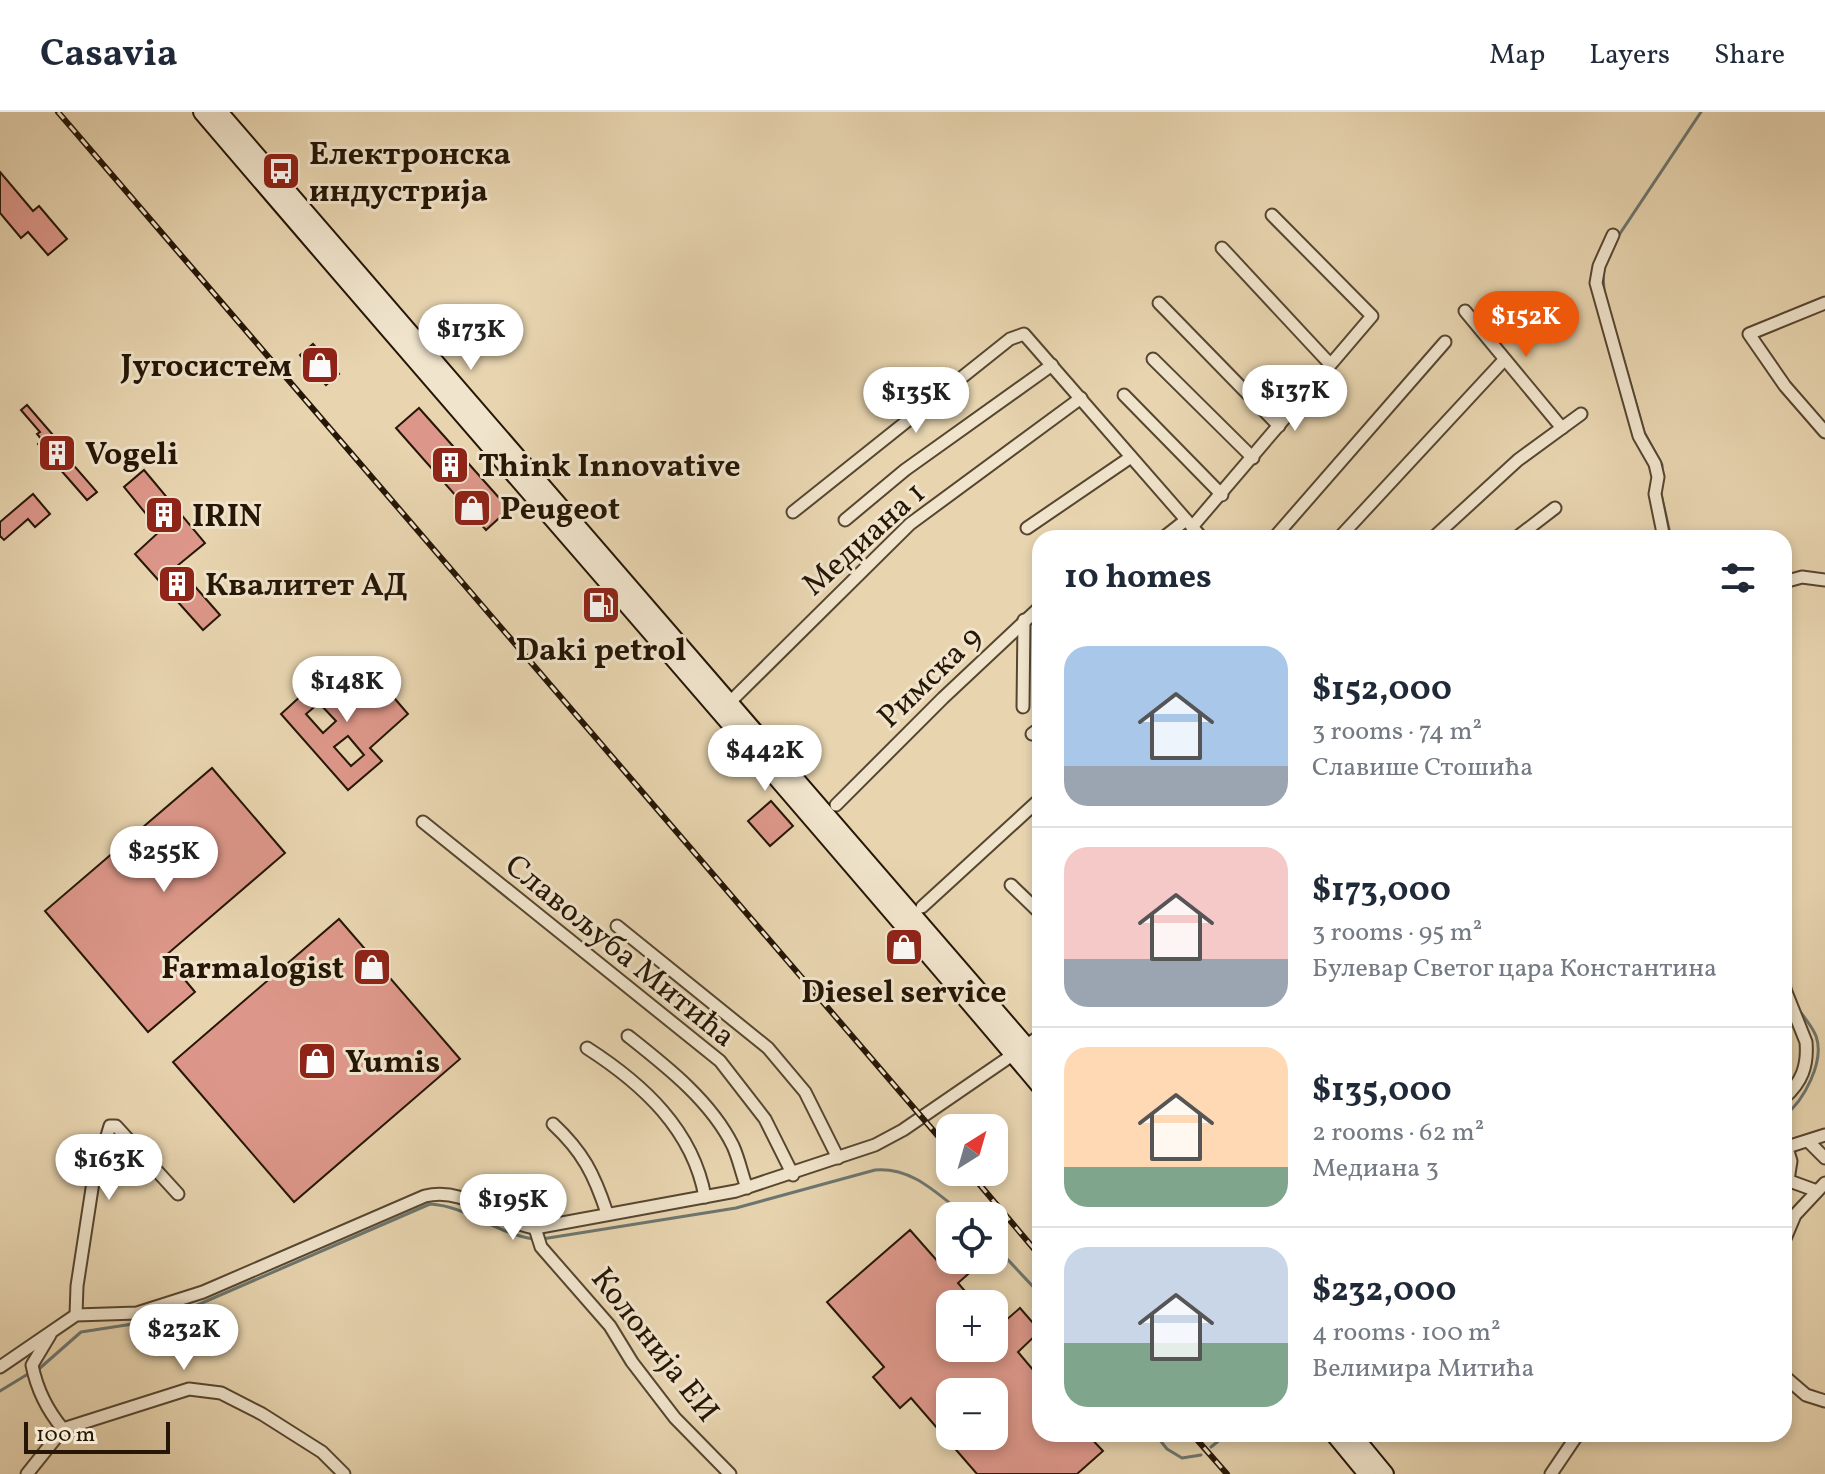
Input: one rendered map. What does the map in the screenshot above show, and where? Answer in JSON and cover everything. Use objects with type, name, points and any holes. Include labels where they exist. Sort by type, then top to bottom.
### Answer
[{"type":"main road","points":[[202,112],[401,347],[1026,1045]]},
{"type":"main road","points":[[219,112],[1026,1045]]},
{"type":"main road","points":[[1341,1442],[1367,1474]]},
{"type":"main road","points":[[1359,1442],[1385,1474]]},
{"type":"street","points":[[1177,530],[1222,495],[1372,316],[1272,215]]},
{"type":"street","points":[[1613,235],[1599,266],[1596,283],[1639,436],[1655,464],[1658,477],[1655,494],[1662,530]]},
{"type":"street","points":[[1222,248],[1330,364]]},
{"type":"street","points":[[1159,303],[1279,426]]},
{"type":"street","points":[[1825,303],[1749,334],[1785,386],[1825,432]]},
{"type":"street","points":[[1465,311],[1562,428]]},
{"type":"street","points":[[793,512],[1010,339],[1024,334],[1195,530]]},
{"type":"street","points":[[1281,530],[1445,342]]},
{"type":"street","points":[[1153,359],[1253,458]]},
{"type":"street","points":[[1346,530],[1504,360]]},
{"type":"street","points":[[845,520],[905,470],[1052,365]]},
{"type":"street","points":[[1124,395],[1222,495]]},
{"type":"street","name":"Медиана 1","points":[[730,702],[910,524],[1081,398]]},
{"type":"street","points":[[1442,530],[1518,460],[1581,414]]},
{"type":"street","points":[[1027,528],[1131,457]]},
{"type":"street","points":[[1526,530],[1555,508]]},
{"type":"street","points":[[1792,580],[1802,577],[1825,580]]},
{"type":"street","name":"Римска 9","points":[[836,805],[1032,614]]},
{"type":"street","name":"Римска 9","points":[[1023,707],[1024,620]]},
{"type":"street","points":[[922,907],[1032,809]]},
{"type":"street","name":"Славољуба Митића","points":[[423,822],[720,1061],[765,1119],[793,1175]]},
{"type":"street","points":[[1011,885],[1032,905]]},
{"type":"street","points":[[617,926],[768,1048],[805,1092],[838,1158]]},
{"type":"street","points":[[1792,1006],[1803,1031],[1807,1051],[1802,1077],[1792,1089]]},
{"type":"street","points":[[628,1036],[701,1101],[732,1145],[747,1188]]},
{"type":"street","points":[[0,1367],[76,1315],[137,1313],[203,1292],[433,1194],[463,1197],[538,1236],[607,1213],[705,1197],[793,1175],[888,1139],[1026,1045]]},
{"type":"street","points":[[587,1048],[644,1091],[665,1113],[688,1143],[700,1169],[705,1197]]},
{"type":"street","points":[[553,1124],[583,1156],[597,1182],[607,1213]]},
{"type":"street","points":[[76,1315],[77,1286],[93,1182],[110,1126],[116,1126],[178,1194]]},
{"type":"street","points":[[1792,1146],[1825,1135]]},
{"type":"street","points":[[1809,1142],[1825,1158]]},
{"type":"street","points":[[1792,1180],[1821,1187]]},
{"type":"street","points":[[1792,1222],[1821,1187]]},
{"type":"street","name":"Колонија ЕИ","points":[[538,1236],[610,1326],[632,1362],[675,1418],[730,1474]]},
{"type":"street","points":[[58,1326],[32,1365],[36,1386],[51,1415],[63,1429]]},
{"type":"street","points":[[1792,1383],[1806,1395],[1825,1401]]},
{"type":"street","points":[[27,1474],[63,1429],[189,1389],[221,1393],[262,1414],[322,1452],[344,1474]]},
{"type":"street","points":[[1551,1474],[1573,1442]]},
{"type":"building","points":[[0,172],[33,211],[39,206],[67,239],[48,255],[28,232],[21,238],[0,213]]},
{"type":"building","name":"Југосистем","points":[[313,344],[339,374],[326,385],[300,355]]},
{"type":"building","name":"Vogeli","points":[[27,405],[72,457],[69,460],[97,492],[87,500],[38,444],[42,440],[37,434],[40,432],[21,410]]},
{"type":"building","name":"Think Innovative","points":[[419,408],[509,509],[486,530],[396,428]]},
{"type":"building","points":[[144,470],[205,543],[177,566],[220,615],[203,630],[135,554],[160,531],[124,487]]},
{"type":"building","points":[[33,494],[50,514],[35,527],[28,519],[4,540],[0,536],[0,522]]},
{"type":"building","points":[[365,664],[408,714],[370,748],[382,761],[348,790],[281,714],[315,683],[328,697]],"holes":[[[319,703],[336,721],[323,733],[306,714]],[[348,736],[364,755],[351,766],[334,747]]]},
{"type":"building","points":[[212,768],[285,853],[165,956],[195,992],[148,1032],[45,911]]},
{"type":"building","points":[[771,801],[793,826],[770,846],[748,821]]},
{"type":"building","name":"Yumis","points":[[339,919],[460,1059],[294,1202],[173,1062]]},
{"type":"building","points":[[910,1230],[936,1259],[936,1274],[968,1274],[958,1283],[964,1290],[936,1290],[936,1362],[1008,1362],[1008,1318],[1020,1308],[1032,1322],[1032,1339],[1018,1352],[1032,1369],[1032,1442],[1095,1442],[1103,1451],[1077,1474],[977,1474],[956,1450],[1008,1450],[1008,1378],[936,1378],[936,1427],[911,1398],[900,1408],[873,1377],[884,1367],[827,1302]]},
{"type":"waterway","points":[[1617,238],[1701,112]]},
{"type":"waterway","points":[[1603,274],[1604,290]]},
{"type":"waterway","points":[[1619,344],[1644,432],[1662,465],[1661,494],[1669,530]]},
{"type":"waterway","points":[[1792,1108],[1811,1080],[1818,1057],[1816,1036],[1798,1009]]},
{"type":"waterway","points":[[542,1239],[736,1208],[875,1170],[889,1170],[913,1177],[948,1202]]},
{"type":"waterway","points":[[40,1368],[81,1332],[165,1319],[430,1204],[457,1210],[507,1232],[534,1239]]},
{"type":"waterway","points":[[1008,1260],[1032,1285]]},
{"type":"waterway","points":[[0,1391],[28,1374]]},
{"type":"waterway","points":[[1161,1442],[1182,1458],[1201,1455]]},
{"type":"waterway","points":[[1211,1447],[1217,1442]]},
{"type":"railway","points":[[58,112],[936,1134]]},
{"type":"railway","points":[[981,1186],[1032,1247]]},
{"type":"railway","points":[[1199,1442],[1227,1474]]},
{"type":"place","name":"Електронска индустрија","points":[[281,171]]},
{"type":"place","name":"Југосистем","points":[[320,365]]},
{"type":"place","name":"Vogeli","points":[[57,453]]},
{"type":"place","name":"Think Innovative","points":[[450,465]]},
{"type":"place","name":"Peugeot","points":[[472,508]]},
{"type":"place","name":"IRIN","points":[[164,515]]},
{"type":"place","name":"Квалитет АД","points":[[177,584]]},
{"type":"place","name":"Daki petrol","points":[[601,605]]},
{"type":"place","name":"Diesel service","points":[[904,947]]},
{"type":"place","name":"Farmalogist","points":[[372,967]]},
{"type":"place","name":"Yumis","points":[[317,1061]]}]
